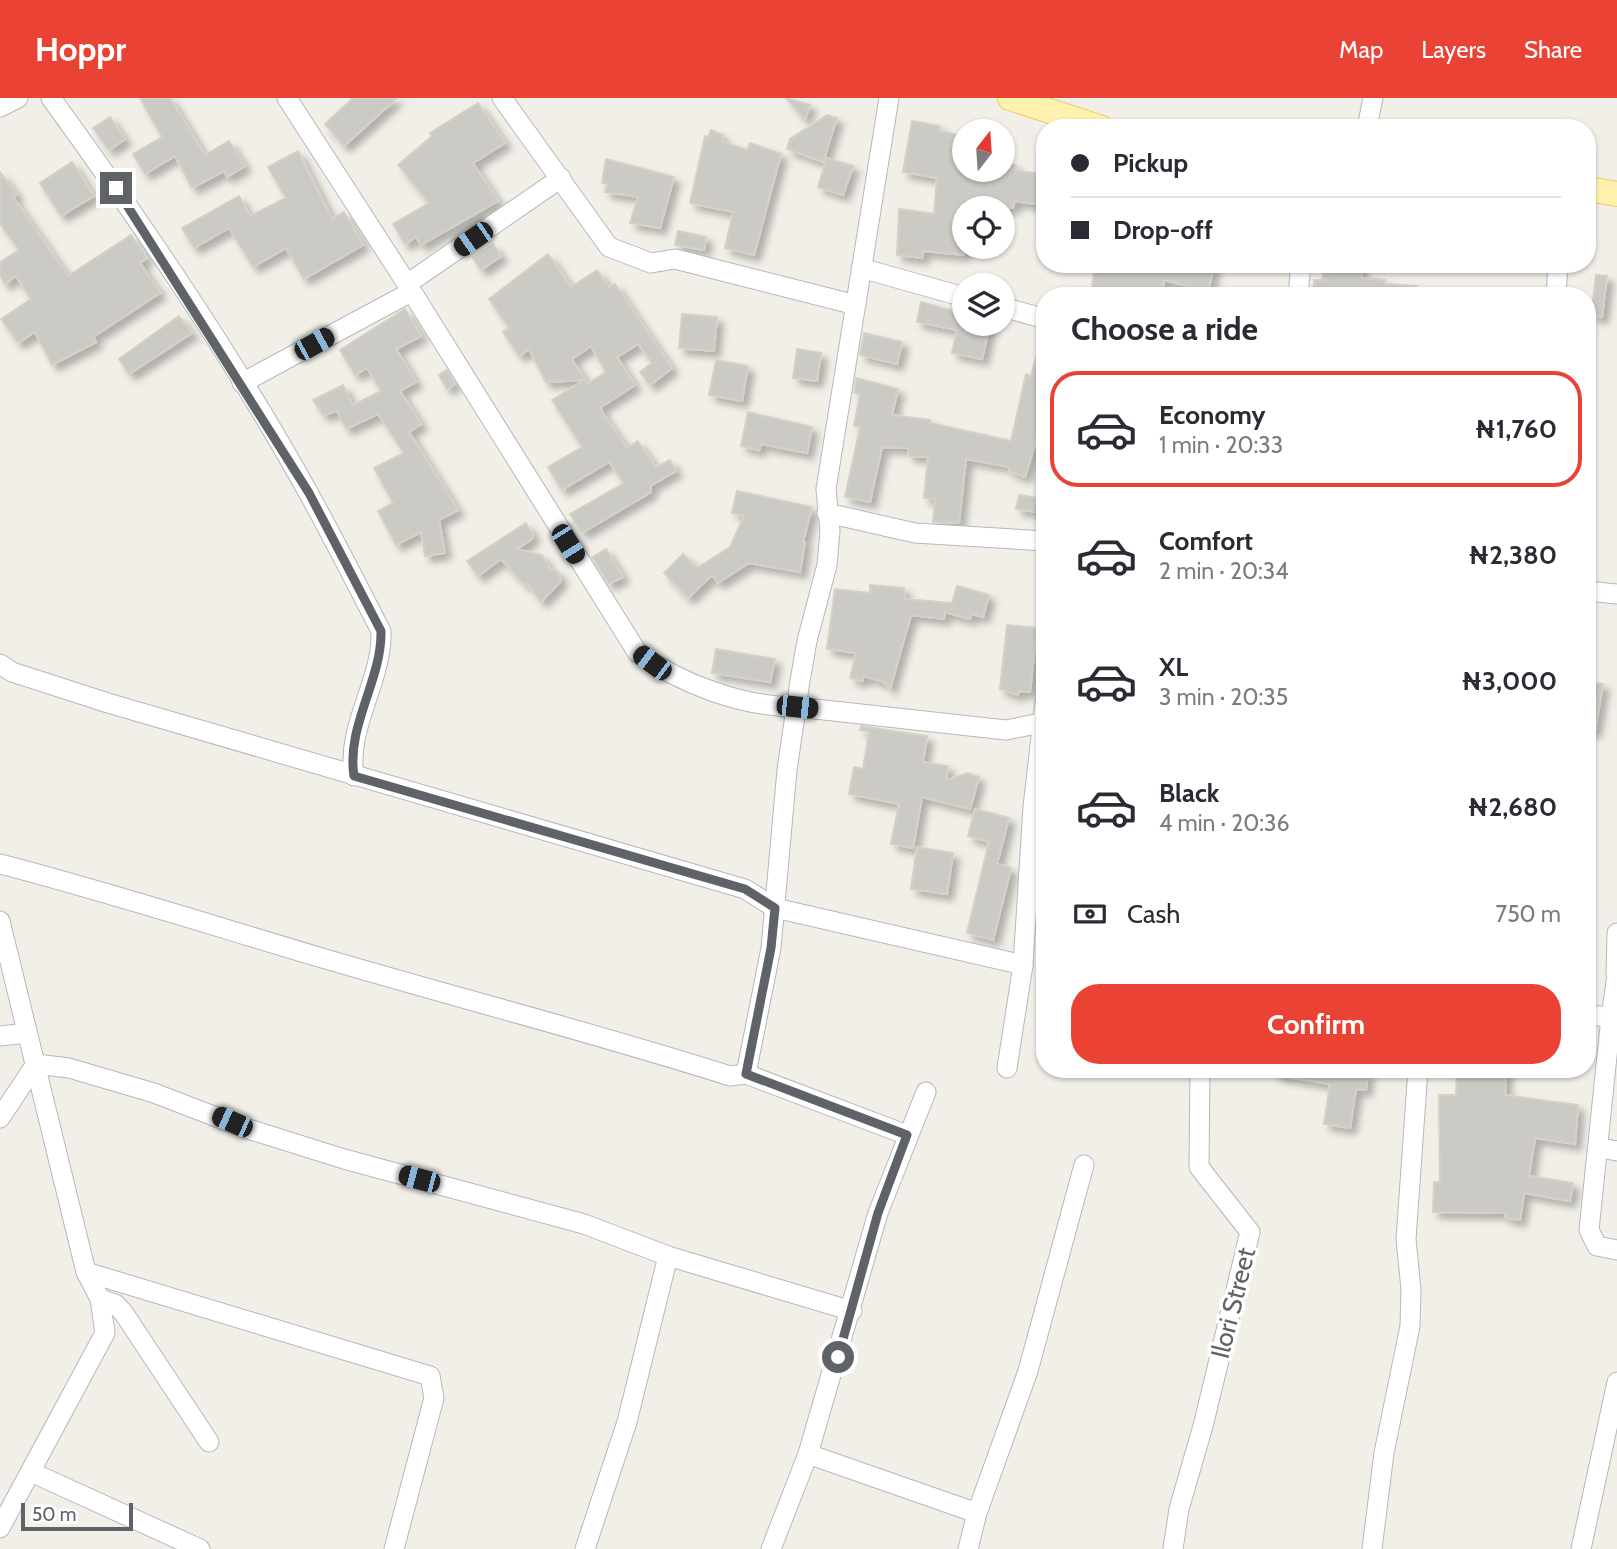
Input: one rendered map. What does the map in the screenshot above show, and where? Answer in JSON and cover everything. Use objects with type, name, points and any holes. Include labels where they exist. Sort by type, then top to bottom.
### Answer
[{"type":"main road","points":[[1010,98],[1074,119]]},
{"type":"main road","points":[[1596,190],[1617,194]]},
{"type":"street","points":[[0,107],[18,98]]},
{"type":"street","points":[[51,98],[132,211],[242,383],[309,493],[381,631],[382,649],[350,755],[354,776]]},
{"type":"street","points":[[287,98],[637,652],[652,663],[697,685],[768,707],[797,707],[1006,730],[1036,724]]},
{"type":"street","points":[[502,98],[609,247],[651,263],[675,259],[856,305]]},
{"type":"street","points":[[746,1074],[771,948],[787,770],[807,641],[827,565],[825,489],[889,98]]},
{"type":"street","points":[[1369,119],[1373,98]]},
{"type":"street","points":[[242,383],[409,288],[561,178]]},
{"type":"street","points":[[861,268],[952,294]]},
{"type":"street","points":[[1015,310],[1036,316]]},
{"type":"street","points":[[827,513],[915,533],[1036,540]]},
{"type":"street","points":[[1596,592],[1617,594]]},
{"type":"street","points":[[4,670],[354,776],[745,889],[775,908],[1023,965]]},
{"type":"street","points":[[328,768],[350,755]]},
{"type":"street","points":[[1007,1068],[1023,965],[1036,790]]},
{"type":"street","points":[[0,864],[107,892],[322,958],[608,1037],[730,1076],[746,1074],[907,1135]]},
{"type":"street","points":[[0,921],[86,1272],[100,1300],[105,1333],[0,1528]]},
{"type":"street","points":[[1617,933],[1611,1017],[1608,1150],[1589,1230],[1597,1245],[1617,1250]]},
{"type":"street","points":[[1596,1016],[1611,1017]]},
{"type":"street","points":[[0,1036],[27,1033]]},
{"type":"street","points":[[0,1118],[36,1065]]},
{"type":"street","points":[[36,1065],[69,1068],[142,1089],[245,1128],[344,1159],[584,1224],[668,1256],[852,1311]]},
{"type":"street","name":"Ilori Street","points":[[1173,1549],[1179,1509],[1203,1426],[1250,1232],[1199,1167],[1200,1078]]},
{"type":"street","points":[[1372,1549],[1384,1453],[1410,1326],[1411,1289],[1406,1239],[1417,1078]]},
{"type":"street","points":[[771,1549],[808,1454],[852,1311],[878,1213],[926,1092]]},
{"type":"street","points":[[968,1549],[977,1513],[1028,1371],[1084,1165]]},
{"type":"street","points":[[585,1549],[627,1422],[668,1256]]},
{"type":"street","points":[[86,1272],[430,1376],[434,1398],[394,1549]]},
{"type":"street","points":[[100,1300],[115,1304],[123,1312],[209,1442]]},
{"type":"street","points":[[1581,1549],[1617,1382]]},
{"type":"street","points":[[808,1454],[977,1513]]},
{"type":"street","points":[[31,1472],[200,1549]]},
{"type":"building","points":[[140,98],[170,98],[205,155],[229,141],[245,166],[227,177],[224,171],[192,188],[175,156],[145,174],[133,154],[162,137]]},
{"type":"building","points":[[353,98],[397,98],[344,146],[325,124]]},
{"type":"building","points":[[786,98],[810,105],[805,120]]},
{"type":"building","points":[[478,103],[505,143],[473,163],[498,201],[421,245],[416,237],[405,244],[393,224],[429,203],[398,165],[432,136],[430,133]]},
{"type":"building","points":[[827,115],[837,118],[823,162],[787,149],[790,139]]},
{"type":"building","points":[[110,117],[125,139],[109,150],[93,128]]},
{"type":"building","points":[[912,121],[940,126],[939,131],[952,134],[952,182],[1015,182],[1015,171],[1036,173],[1036,204],[1015,201],[1015,196],[952,196],[952,254],[923,251],[922,258],[897,255],[899,209],[934,214],[937,178],[903,172]]},
{"type":"building","points":[[711,130],[723,135],[721,141],[747,150],[750,143],[781,154],[754,255],[725,248],[733,212],[690,203],[705,136],[708,137]]},
{"type":"building","points":[[298,151],[332,219],[344,212],[363,245],[304,279],[286,248],[253,267],[229,228],[194,248],[182,228],[239,196],[250,216],[286,198],[268,167]]},
{"type":"building","points":[[827,158],[853,166],[843,195],[818,187]]},
{"type":"building","points":[[606,159],[674,177],[660,228],[630,223],[638,197],[605,192],[607,184],[602,183]]},
{"type":"building","points":[[72,162],[94,196],[61,216],[40,183]]},
{"type":"building","points":[[0,172],[17,194],[13,197],[68,276],[131,235],[147,258],[140,263],[160,293],[93,337],[96,342],[52,365],[35,332],[18,343],[1,319],[31,299],[16,276],[5,284],[0,276],[0,262],[19,250],[0,224]]},
{"type":"building","points":[[678,231],[706,237],[704,250],[675,245]]},
{"type":"building","points":[[493,244],[501,256],[481,270],[473,258]]},
{"type":"building","points":[[548,254],[571,287],[597,270],[609,287],[615,284],[672,368],[650,385],[640,372],[652,363],[638,344],[617,357],[635,385],[601,407],[602,412],[627,448],[638,441],[656,467],[670,460],[676,471],[650,486],[651,492],[582,533],[570,514],[624,483],[609,462],[562,490],[548,467],[582,447],[552,400],[585,380],[546,382],[529,349],[519,356],[503,332],[509,328],[489,299]],"holes":[[[591,346],[606,372],[587,384],[572,359]]]},
{"type":"building","points":[[1094,273],[1212,273],[1209,287],[1192,287],[1164,280],[1163,287],[1092,287]]},
{"type":"building","points":[[1323,273],[1362,273],[1362,278],[1385,280],[1385,284],[1417,287],[1314,287],[1314,280],[1322,280]]},
{"type":"building","points":[[1596,275],[1607,276],[1602,317],[1596,316]]},
{"type":"building","points":[[921,302],[952,311],[952,329],[917,322]]},
{"type":"building","points":[[405,309],[421,336],[396,349],[416,382],[400,391],[421,424],[409,432],[458,510],[439,520],[445,553],[425,556],[421,532],[396,545],[378,511],[393,503],[374,468],[404,453],[378,414],[346,429],[337,411],[323,415],[313,400],[343,385],[353,405],[381,391],[367,368],[355,375],[340,350]]},
{"type":"building","points":[[682,314],[717,317],[714,351],[679,348]]},
{"type":"building","points":[[179,316],[192,333],[129,374],[119,359]]},
{"type":"building","points":[[864,333],[902,342],[897,364],[860,355]]},
{"type":"building","points":[[956,336],[987,336],[982,359],[952,353]]},
{"type":"building","points":[[797,349],[821,353],[817,381],[793,378]]},
{"type":"building","points":[[1036,358],[1036,441],[1025,477],[1009,471],[1010,467],[966,459],[959,523],[933,522],[935,499],[924,498],[928,457],[909,456],[908,448],[882,447],[870,502],[845,497],[860,427],[854,426],[860,394],[854,393],[856,378],[898,389],[892,415],[930,420],[930,423],[1011,441],[1026,374],[1031,376]]},
{"type":"building","points":[[716,360],[748,366],[742,401],[709,395]]},
{"type":"building","points":[[447,370],[455,384],[447,389],[439,375]]},
{"type":"building","points":[[748,412],[812,427],[807,453],[761,444],[759,450],[741,446]]},
{"type":"building","points":[[737,491],[812,507],[803,542],[800,572],[749,563],[718,583],[712,575],[688,598],[664,573],[683,554],[697,568],[730,547],[744,516],[732,513]]},
{"type":"building","points":[[1019,495],[1036,498],[1036,512],[1016,509]]},
{"type":"building","points":[[526,523],[533,535],[532,539],[517,549],[542,555],[550,569],[558,572],[561,581],[541,602],[527,583],[525,585],[501,559],[478,576],[467,561]]},
{"type":"building","points":[[606,549],[623,577],[609,584],[592,557]]},
{"type":"building","points":[[870,585],[904,588],[905,599],[952,603],[957,586],[989,595],[983,617],[972,614],[970,619],[945,612],[944,619],[911,615],[890,689],[884,682],[864,676],[862,681],[850,678],[856,653],[827,649],[835,589],[870,593]]},
{"type":"building","points":[[1007,625],[1036,628],[1030,692],[1019,691],[1018,695],[1000,689]]},
{"type":"building","points":[[716,649],[775,659],[770,682],[712,673]]},
{"type":"building","points":[[1596,683],[1603,684],[1596,725]]},
{"type":"building","points":[[861,726],[927,736],[923,762],[948,766],[946,780],[968,773],[979,777],[970,809],[922,797],[913,848],[891,844],[899,804],[849,794],[854,767],[863,769],[869,732],[860,730]]},
{"type":"building","points":[[975,809],[1009,818],[997,864],[1011,868],[993,940],[967,933],[989,842],[968,836]]},
{"type":"building","points":[[917,847],[953,853],[947,894],[911,889]]},
{"type":"building","points":[[1293,1078],[1367,1078],[1366,1090],[1356,1089],[1350,1128],[1324,1124],[1330,1084]]},
{"type":"building","points":[[1457,1078],[1506,1078],[1505,1095],[1578,1105],[1575,1144],[1535,1138],[1529,1176],[1573,1183],[1570,1201],[1524,1193],[1520,1220],[1505,1218],[1506,1213],[1433,1212],[1434,1182],[1440,1182],[1439,1095],[1456,1095]]},
{"type":"route","points":[[116,188],[242,383],[309,493],[381,631],[382,649],[350,755],[354,776],[681,873],[745,889],[775,908],[771,948],[746,1074],[907,1135],[878,1213],[838,1357]]}]
